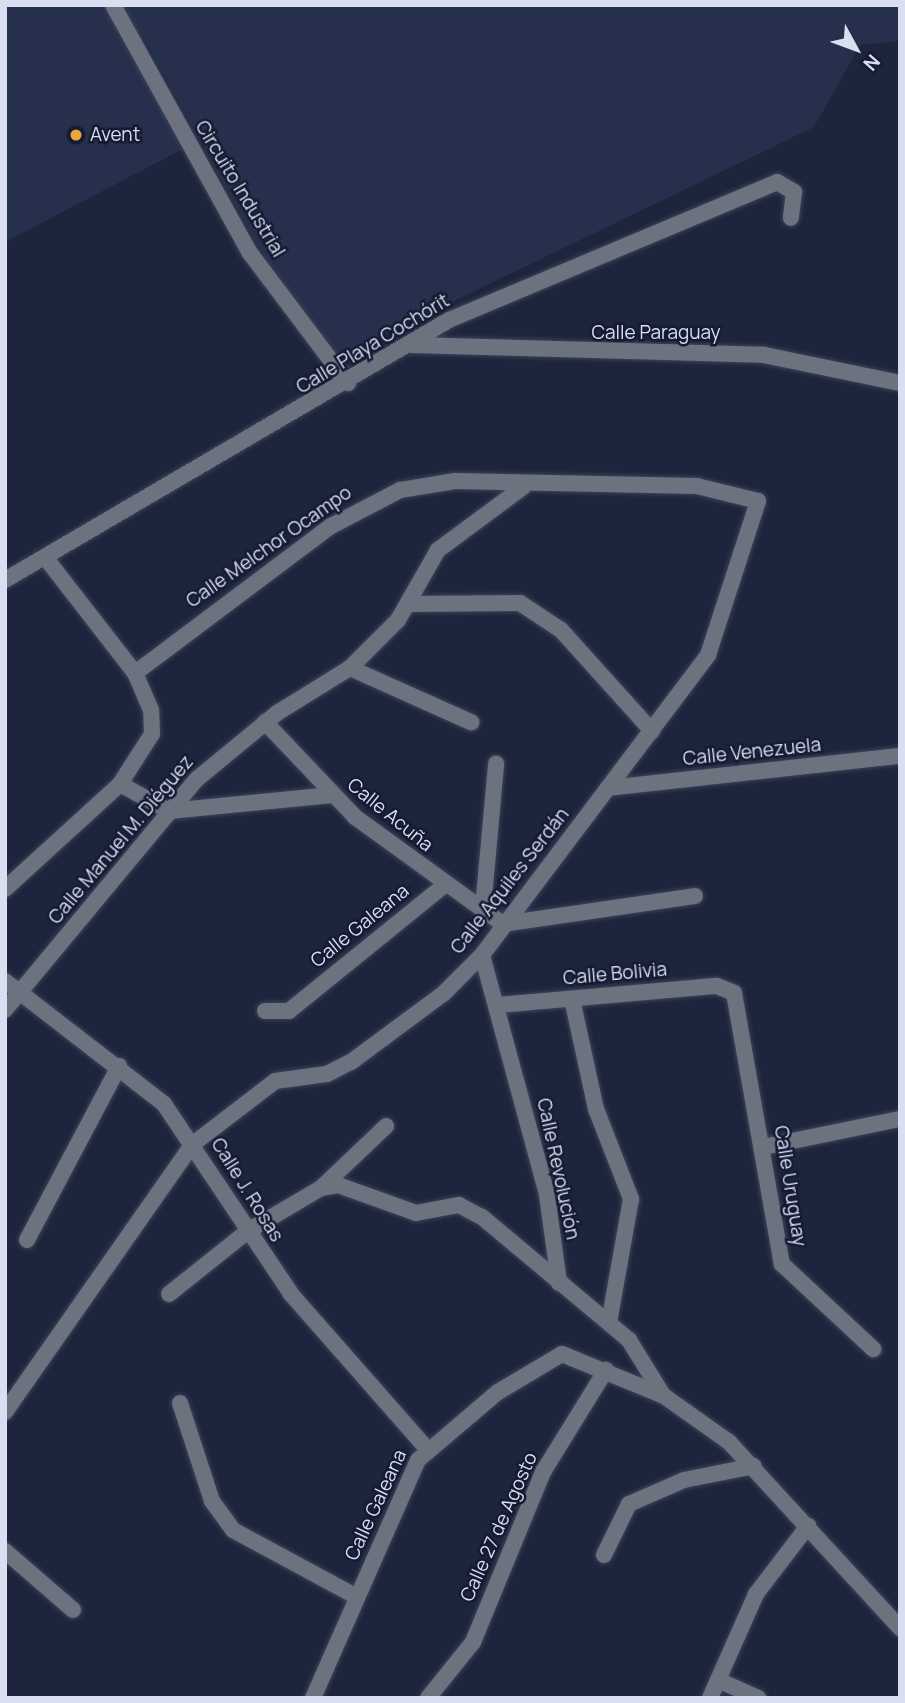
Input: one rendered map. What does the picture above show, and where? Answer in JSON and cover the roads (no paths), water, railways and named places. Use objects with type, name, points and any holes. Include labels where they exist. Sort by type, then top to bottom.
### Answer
[{"type":"street","name":"Circuito Industrial","points":[[113,5],[250,253],[348,383]]},
{"type":"street","name":"Calle Playa Cochórit","points":[[5,580],[48,561],[449,320],[777,182],[791,188],[791,218]]},
{"type":"street","name":"Calle Paraguay","points":[[410,345],[764,355],[900,383]]},
{"type":"street","name":"Calle Melchor Ocampo","points":[[135,673],[331,526],[377,499],[425,483],[523,487],[697,486],[758,501]]},
{"type":"street","name":"Calle Manuel M. Diéguez","points":[[5,1010],[169,811],[265,722],[350,668],[408,604],[438,550],[523,487]]},
{"type":"street","name":"Calle Aquiles Serdán","points":[[5,1412],[193,1144],[275,1081],[327,1074],[351,1062],[443,994],[482,955],[708,655],[758,501]]},
{"type":"street","points":[[5,889],[120,784],[152,734],[151,710],[135,673],[48,561]]},
{"type":"street","points":[[408,604],[520,603],[561,630],[652,731]]},
{"type":"street","points":[[350,668],[471,722]]},
{"type":"street","name":"Calle Acuña","points":[[265,722],[332,795],[446,884],[484,908],[503,924]]},
{"type":"street","name":"Calle Venezuela","points":[[608,789],[900,756]]},
{"type":"street","points":[[484,908],[496,764]]},
{"type":"street","points":[[120,784],[169,811],[332,795]]},
{"type":"street","name":"Calle Galeana","points":[[265,1011],[289,1011],[446,884]]},
{"type":"street","points":[[503,924],[695,896]]},
{"type":"street","name":"Calle Revolución","points":[[482,955],[498,1005],[547,1195],[559,1283]]},
{"type":"street","name":"Calle J. Rosas","points":[[5,981],[164,1104],[193,1144],[248,1231],[313,1321],[427,1449]]},
{"type":"street","name":"Calle Bolivia","points":[[498,1005],[717,986],[733,993]]},
{"type":"street","name":"Calle Uruguay","points":[[733,993],[763,1147],[782,1264],[873,1349]]},
{"type":"street","points":[[572,999],[596,1109],[631,1199],[608,1323]]},
{"type":"street","points":[[27,1240],[118,1066]]},
{"type":"street","points":[[763,1147],[900,1119]]},
{"type":"street","points":[[170,1294],[248,1231],[321,1188],[386,1126]]},
{"type":"street","points":[[321,1188],[338,1185],[416,1213],[446,1206],[471,1209],[629,1340],[664,1396]]},
{"type":"street","name":"Calle Galeana","points":[[313,1698],[427,1449],[549,1359],[575,1356],[606,1370]]},
{"type":"street","points":[[606,1370],[664,1396],[754,1465],[900,1628]]},
{"type":"street","name":"Calle 27 de Agosto","points":[[428,1698],[473,1642],[543,1472],[606,1370]]},
{"type":"street","points":[[180,1403],[212,1501],[233,1530],[357,1597]]},
{"type":"street","points":[[604,1555],[617,1518],[638,1499],[754,1465]]},
{"type":"street","points":[[710,1698],[756,1594],[808,1527]]},
{"type":"street","points":[[5,1551],[73,1609]]},
{"type":"street","points":[[718,1680],[758,1698]]},
{"type":"place","name":"Avent","points":[[76,135]]}]
